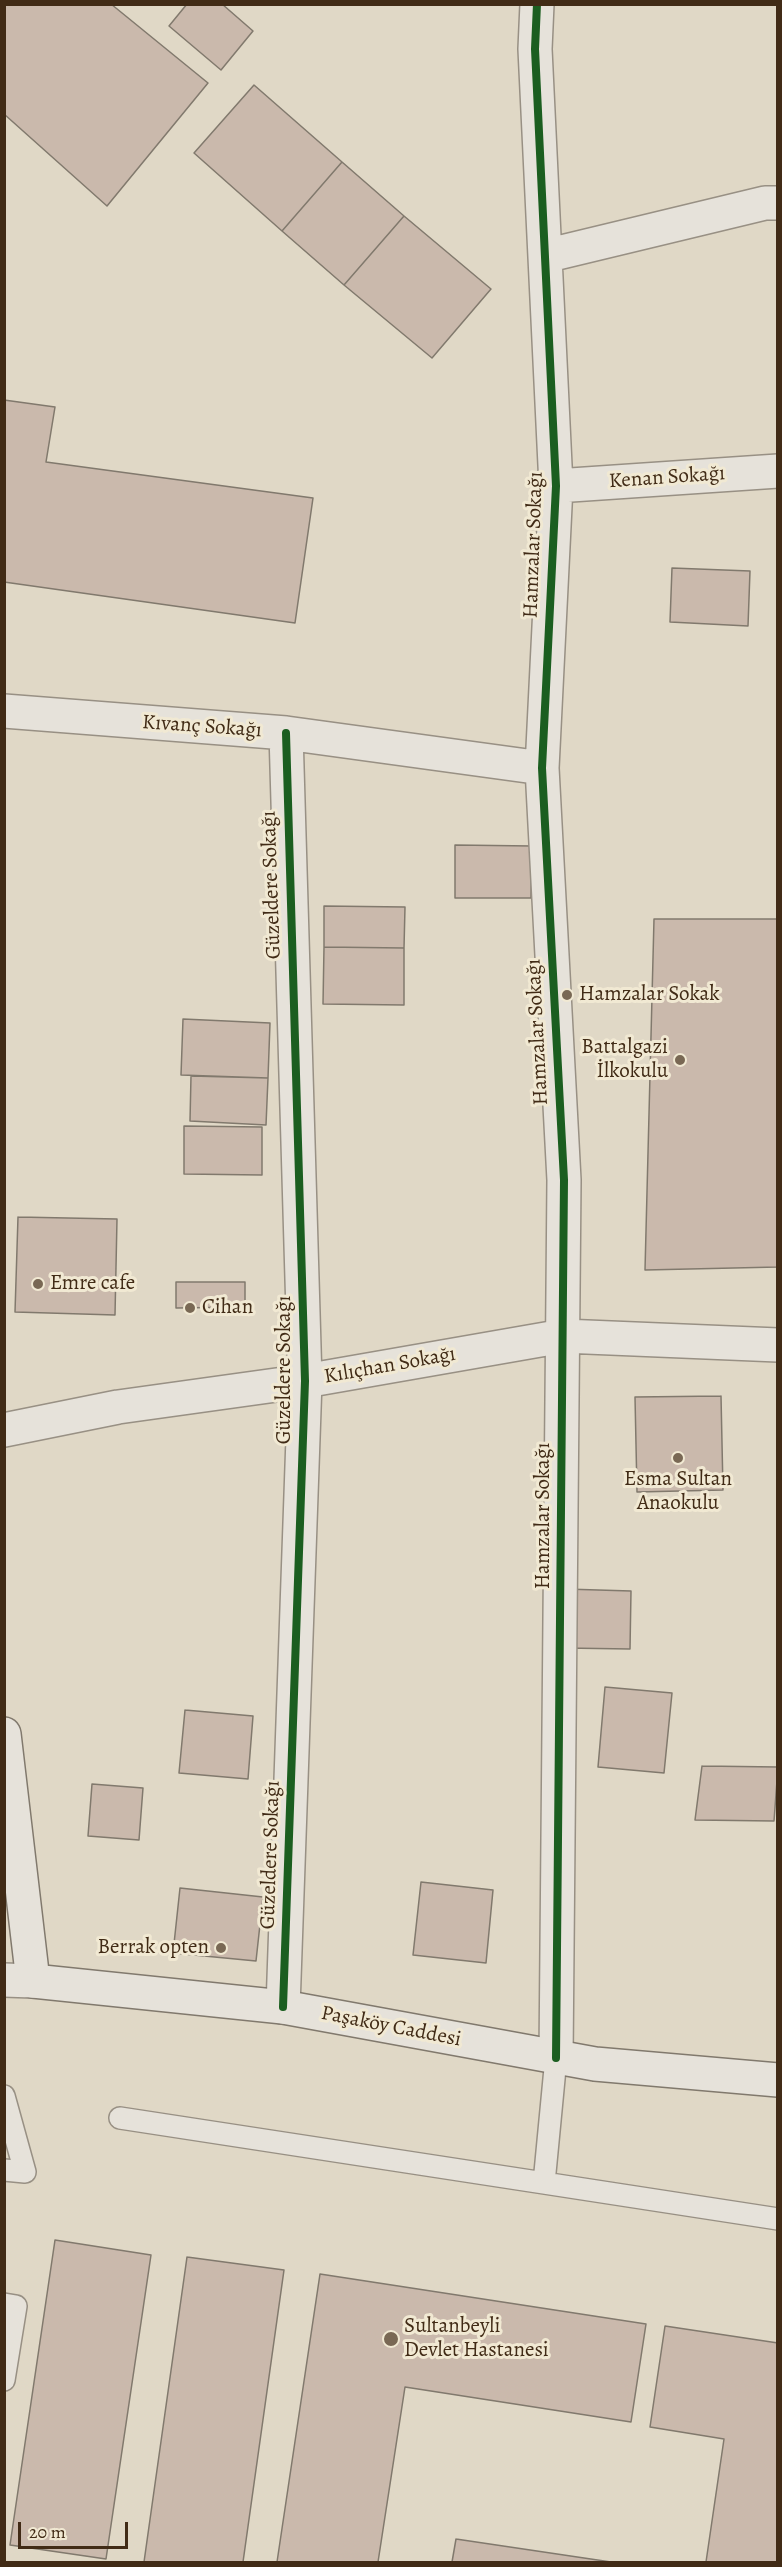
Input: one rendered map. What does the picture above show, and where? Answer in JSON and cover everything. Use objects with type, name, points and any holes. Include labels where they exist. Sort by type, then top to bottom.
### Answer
[{"type":"street","name":"Hamzalar Sokağı","points":[[537,4],[535,49],[556,486],[542,768],[564,1180],[556,2058]]},
{"type":"street","points":[[545,256],[765,203],[777,203]]},
{"type":"street","name":"Kenan Sokağı","points":[[556,486],[777,471]]},
{"type":"street","name":"Kıvanç Sokağı","points":[[4,711],[286,733],[542,768]]},
{"type":"street","name":"Güzeldere Sokağı","points":[[284,2007],[305,1381],[286,733]]},
{"type":"street","name":"Kılıçhan Sokağı","points":[[4,1430],[118,1407],[305,1381],[563,1336],[777,1345]]},
{"type":"street","points":[[4,1734],[19,1980]]},
{"type":"street","name":"Paşaköy Caddesi","points":[[19,1980],[284,2007],[595,2064],[777,2080]]},
{"type":"lane","points":[[544,2183],[556,2058]]},
{"type":"lane","points":[[4,2096],[25,2172],[4,2170]]},
{"type":"lane","points":[[120,2118],[777,2219]]},
{"type":"lane","points":[[4,2304],[16,2306],[4,2380]]},
{"type":"building","points":[[4,4],[111,4],[208,83],[107,206],[4,114]]},
{"type":"building","points":[[187,4],[222,4],[253,31],[221,70],[169,26]]},
{"type":"building","points":[[254,85],[342,162],[282,231],[194,153]]},
{"type":"building","points":[[342,162],[404,216],[344,285],[282,231]]},
{"type":"building","points":[[404,216],[491,289],[432,358],[344,285]]},
{"type":"building","points":[[4,400],[55,407],[46,462],[313,498],[295,623],[4,582]]},
{"type":"building","points":[[672,568],[750,571],[748,626],[670,622]]},
{"type":"building","points":[[455,845],[532,846],[531,898],[455,898]]},
{"type":"building","points":[[324,906],[405,907],[404,948],[324,947]]},
{"type":"building","points":[[654,919],[778,919],[778,1267],[645,1270]]},
{"type":"building","points":[[324,947],[404,948],[404,1005],[323,1004]]},
{"type":"building","points":[[183,1019],[270,1023],[268,1078],[181,1075]]},
{"type":"building","points":[[191,1076],[268,1078],[266,1125],[190,1121]]},
{"type":"building","points":[[184,1126],[262,1127],[262,1175],[184,1174]]},
{"type":"building","points":[[18,1217],[117,1219],[115,1315],[15,1312]]},
{"type":"building","points":[[176,1282],[245,1282],[245,1307],[176,1308]]},
{"type":"building","points":[[721,1396],[723,1490],[637,1492],[635,1397]]},
{"type":"building","points":[[565,1589],[631,1591],[630,1649],[564,1648]]},
{"type":"building","points":[[605,1687],[672,1693],[664,1773],[598,1767]]},
{"type":"building","points":[[185,1710],[253,1716],[248,1779],[179,1773]]},
{"type":"building","points":[[702,1766],[778,1767],[774,1821],[695,1820]]},
{"type":"building","points":[[92,1784],[143,1788],[139,1840],[88,1836]]},
{"type":"building","points":[[421,1882],[493,1890],[486,1963],[413,1955]]},
{"type":"building","points":[[180,1888],[263,1897],[256,1961],[173,1953]]},
{"type":"building","points":[[55,2240],[151,2255],[106,2559],[10,2545]]},
{"type":"building","points":[[187,2257],[284,2270],[243,2562],[144,2562]]},
{"type":"building","points":[[320,2274],[646,2324],[631,2422],[405,2387],[378,2562],[277,2562]]},
{"type":"building","points":[[665,2326],[778,2343],[778,2562],[706,2562],[724,2439],[650,2427]]},
{"type":"building","points":[[456,2539],[611,2562],[452,2562]]},
{"type":"cycle path","points":[[537,4],[535,49],[556,486],[542,768],[564,1180],[556,2058]]},
{"type":"cycle path","points":[[283,2007],[305,1381],[286,733]]},
{"type":"place","name":"Hamzalar Sokak","points":[[567,995]]},
{"type":"place","name":"Battalgazi İlkokulu","points":[[680,1060]]},
{"type":"place","name":"Emre cafe","points":[[38,1284]]},
{"type":"place","name":"Cihan","points":[[190,1308]]},
{"type":"place","name":"Esma Sultan Anaokulu","points":[[678,1458]]},
{"type":"place","name":"Berrak opten","points":[[221,1948]]},
{"type":"place","name":"Sultanbeyli Devlet Hastanesi","points":[[391,2339]]}]
